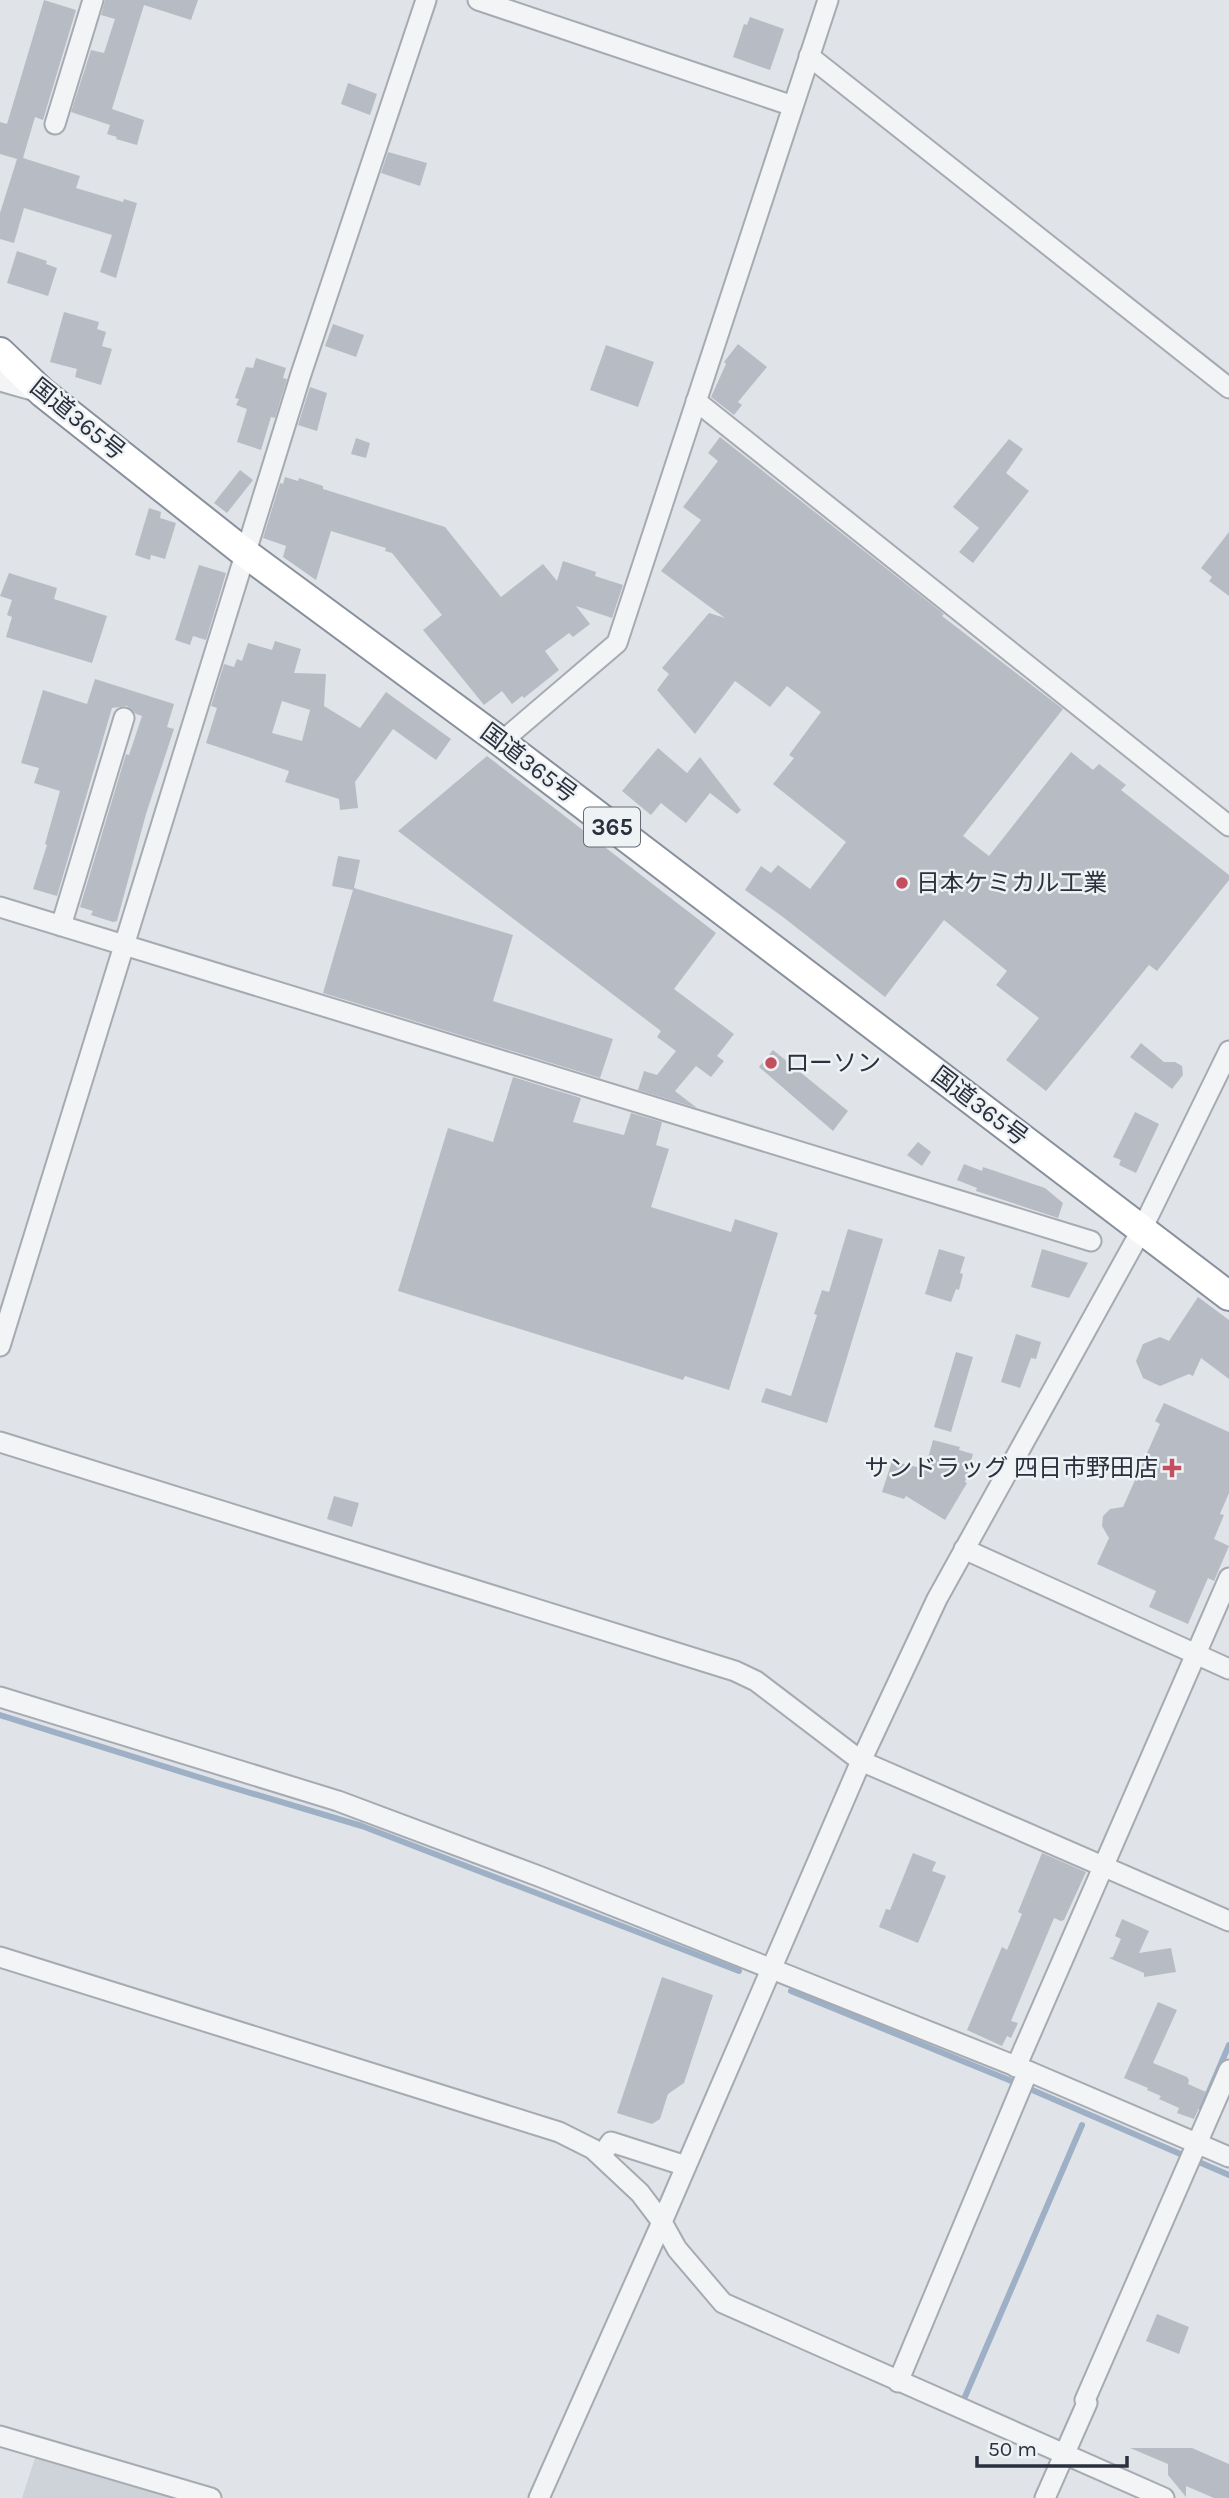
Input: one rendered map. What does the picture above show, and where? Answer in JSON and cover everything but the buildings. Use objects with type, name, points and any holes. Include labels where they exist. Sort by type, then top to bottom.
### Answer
[{"type":"highway","name":"国道365号","points":[[0,352],[43,393],[245,553],[501,742],[1229,1296]]},
{"type":"street","points":[[55,124],[93,0]]},
{"type":"street","points":[[0,1346],[305,361],[426,0]]},
{"type":"street","points":[[478,0],[793,106]]},
{"type":"street","points":[[501,742],[617,643],[828,0]]},
{"type":"street","points":[[809,56],[1229,387]]},
{"type":"street","points":[[0,381],[43,393]]},
{"type":"street","points":[[696,401],[1229,826]]},
{"type":"street","points":[[61,926],[124,718]]},
{"type":"street","points":[[0,907],[1091,1241]]},
{"type":"street","points":[[539,2498],[662,2222],[861,1761],[937,1599],[1142,1229],[1229,1051]]},
{"type":"street","points":[[0,1442],[735,1671],[756,1681],[861,1761],[1229,1921]]},
{"type":"street","points":[[964,1549],[1229,1669]]},
{"type":"street","points":[[898,2382],[1017,2098],[1024,2070],[1104,1866],[1229,1578]]},
{"type":"street","points":[[0,1697],[338,1801],[541,1877],[1024,2070],[1229,2157]]},
{"type":"street","points":[[0,1957],[559,2132],[593,2149],[640,2193],[662,2222],[677,2249],[723,2304],[1164,2498]]},
{"type":"street","points":[[1045,2498],[1229,2070]]},
{"type":"street","points":[[601,2156],[611,2142],[686,2166]]},
{"type":"street","points":[[0,2435],[211,2498]]},
{"type":"shaded area","points":[[35,2458],[176,2498],[22,2498]]},
{"type":"waterway","points":[[0,1715],[362,1826],[739,1971]]},
{"type":"waterway","points":[[791,1991],[1009,2080],[1229,2175]]},
{"type":"waterway","points":[[1202,2108],[1229,2045]]},
{"type":"waterway","points":[[964,2399],[1082,2125]]},
{"type":"place","name":"日本ケミカル工業","points":[[902,883]]},
{"type":"place","name":"ローソン","points":[[771,1063]]},
{"type":"place","name":"サンドラッグ 四日市野田店","points":[[1172,1468]]}]
